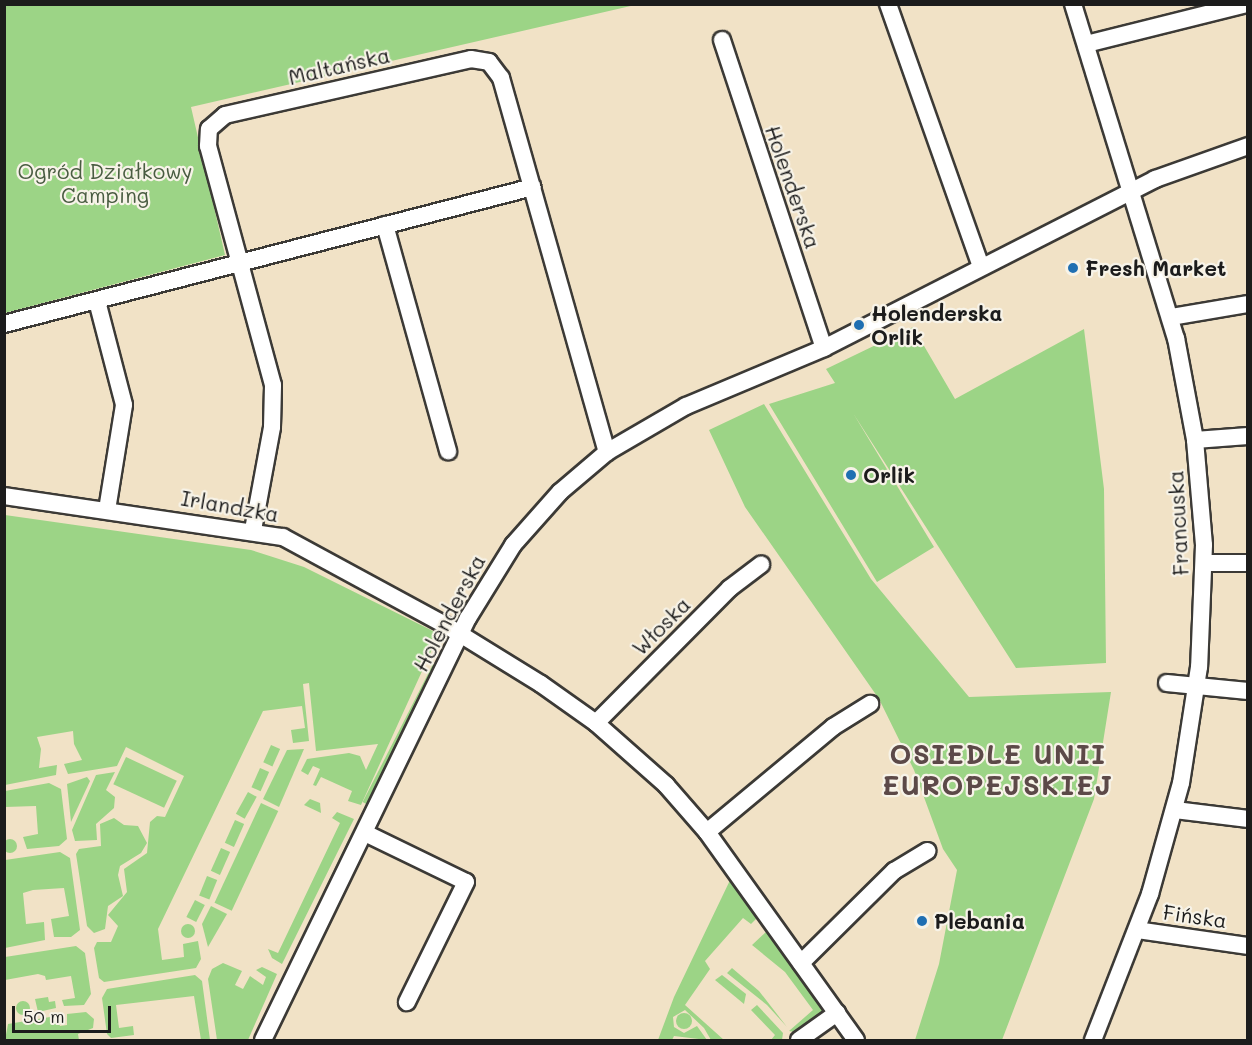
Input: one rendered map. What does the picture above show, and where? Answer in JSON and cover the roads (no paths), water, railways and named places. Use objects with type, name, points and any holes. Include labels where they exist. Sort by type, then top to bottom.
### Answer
[{"type":"street","points":[[888,4],[981,266]]},
{"type":"street","name":"Francuska","points":[[1073,4],[1171,317],[1195,440],[1204,563],[1197,686],[1175,810],[1137,930],[1093,1041]]},
{"type":"street","points":[[1086,44],[1246,4]]},
{"type":"street","name":"Holenderska","points":[[722,40],[824,348]]},
{"type":"street","name":"Maltańska","points":[[253,531],[272,427],[273,385],[238,264],[207,137],[215,120],[225,115],[482,59],[496,68],[501,78],[533,187],[607,452]]},
{"type":"street","name":"Holenderska","points":[[263,1041],[460,635],[513,545],[560,492],[607,452],[686,406],[824,348],[981,266],[1182,167],[1248,146]]},
{"type":"street","points":[[4,324],[533,187]]},
{"type":"street","points":[[385,225],[448,451]]},
{"type":"street","points":[[97,301],[124,405],[107,510]]},
{"type":"street","points":[[1171,317],[1248,304]]},
{"type":"street","points":[[1195,440],[1248,436]]},
{"type":"street","name":"Irlandzka","points":[[4,496],[253,531],[311,550],[460,635]]},
{"type":"street","points":[[1204,563],[1248,563]]},
{"type":"street","name":"Włoska","points":[[596,723],[730,588],[761,565]]},
{"type":"street","points":[[460,635],[541,684],[596,723],[666,784],[707,832],[856,1041]]},
{"type":"street","points":[[1167,683],[1248,691]]},
{"type":"street","points":[[707,832],[833,727],[870,704]]},
{"type":"street","points":[[1175,810],[1248,819]]},
{"type":"street","points":[[365,833],[466,882],[407,1002]]},
{"type":"street","points":[[801,963],[894,871],[927,851]]},
{"type":"street","name":"Fińska","points":[[1137,930],[1248,946]]},
{"type":"street","points":[[799,1041],[837,1014]]},
{"type":"place","name":"Fresh Market","points":[[1073,268]]},
{"type":"place","name":"Holenderska Orlik","points":[[859,325]]},
{"type":"place","name":"Orlik","points":[[851,475]]},
{"type":"place","name":"Plebania","points":[[922,921]]},
{"type":"district","name":"OSIEDLE UNII EUROPEJSKIEJ","points":[[998,768]]},
{"type":"park label","name":"Ogród Działkowy Camping","points":[[105,183]]}]
